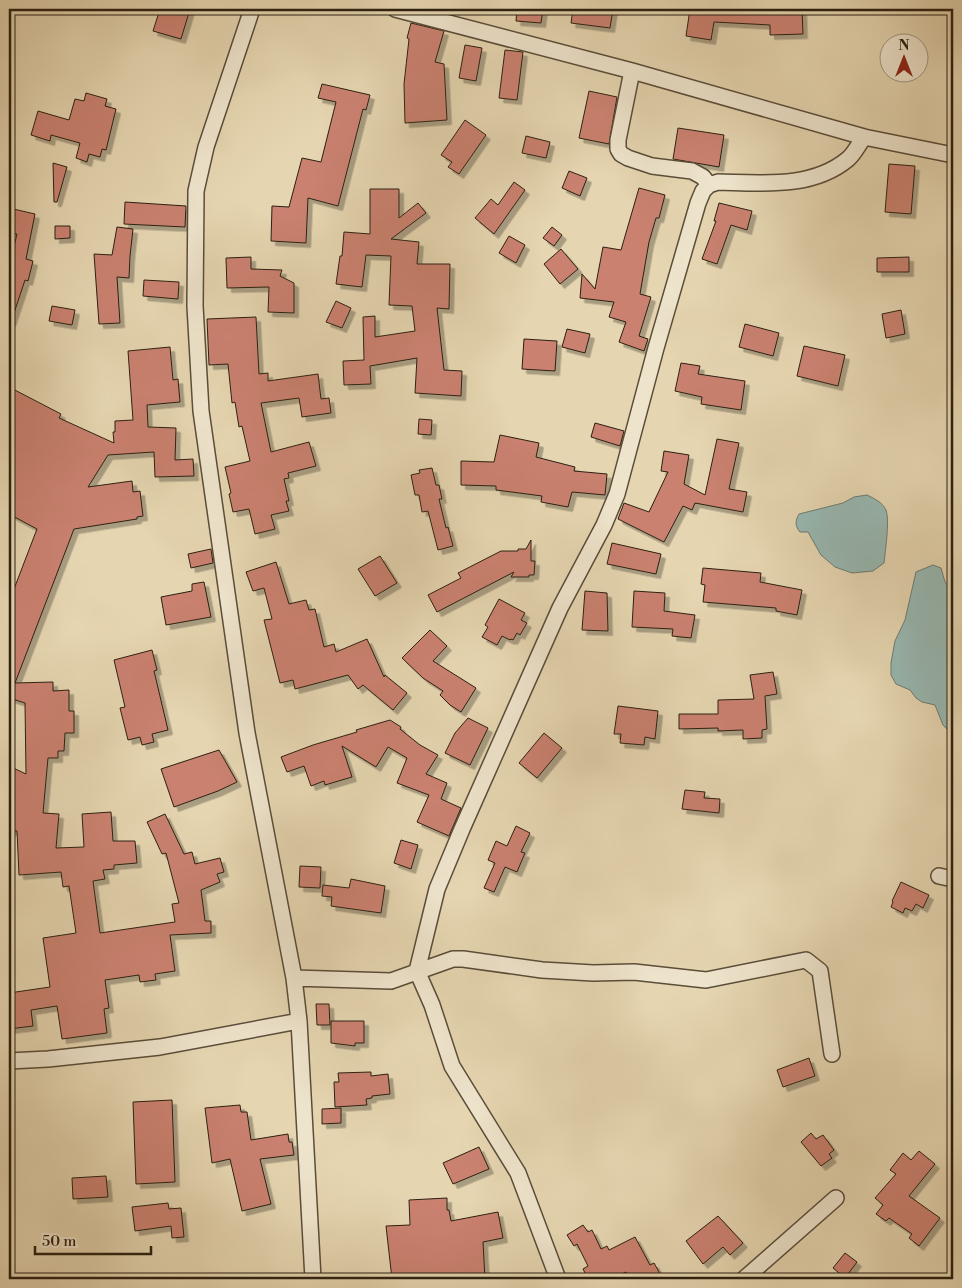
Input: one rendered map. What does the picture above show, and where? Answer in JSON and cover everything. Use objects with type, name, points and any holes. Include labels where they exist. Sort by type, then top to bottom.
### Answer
[{"type":"street","points":[[252,9],[206,147],[196,191],[195,306],[201,411],[245,724],[294,978],[299,1021],[313,1279]]},
{"type":"street","points":[[395,9],[632,71],[864,137],[953,155]]},
{"type":"street","points":[[632,71],[618,140],[618,149],[622,154],[652,166],[692,171],[703,177],[709,185]]},
{"type":"street","points":[[558,1279],[518,1173],[452,1066],[432,1005],[417,971],[438,890],[462,829],[560,608],[604,525],[617,494],[656,348],[703,191],[709,185],[718,182],[781,183],[807,179],[833,168],[849,158],[864,137]]},
{"type":"street","points":[[294,978],[391,980],[453,959],[463,959],[527,968],[593,972],[634,972],[706,980],[806,960],[820,971],[832,1054]]},
{"type":"street","points":[[9,1061],[48,1059],[160,1047],[299,1021]]},
{"type":"street","points":[[744,1279],[836,1198]]},
{"type":"water","points":[[867,495],[875,499],[886,510],[887,528],[884,563],[873,571],[852,573],[835,567],[821,555],[808,532],[800,532],[798,530],[796,521],[799,514],[843,503],[854,497]]},
{"type":"water","points":[[933,565],[941,568],[945,582],[953,593],[953,731],[948,730],[943,725],[935,705],[922,702],[916,698],[910,690],[896,684],[891,675],[895,641],[905,620],[916,572]]},
{"type":"building","points":[[160,9],[190,9],[181,39],[153,31]]},
{"type":"building","points":[[517,9],[543,9],[541,23],[516,21]]},
{"type":"building","points":[[573,9],[613,9],[610,28],[571,23]]},
{"type":"building","points":[[690,9],[802,9],[803,34],[770,35],[770,25],[714,22],[711,40],[686,36]]},
{"type":"building","points":[[411,23],[444,31],[435,62],[444,64],[447,120],[405,123],[404,84],[409,39],[407,38]]},
{"type":"building","points":[[465,45],[482,48],[476,81],[459,78]]},
{"type":"building","points":[[505,50],[523,52],[517,100],[499,98]]},
{"type":"building","points":[[322,84],[370,95],[366,110],[363,109],[338,206],[308,198],[306,243],[271,241],[272,206],[289,207],[302,158],[321,162],[336,102],[318,98]]},
{"type":"building","points":[[589,91],[617,97],[609,144],[579,138]]},
{"type":"building","points":[[86,93],[107,99],[105,106],[116,109],[106,150],[102,149],[100,157],[89,154],[87,162],[76,158],[80,143],[51,135],[50,141],[31,135],[38,111],[69,120],[75,99],[84,101]]},
{"type":"building","points":[[465,120],[486,135],[459,174],[448,167],[452,162],[441,155]]},
{"type":"building","points":[[678,128],[724,135],[719,167],[673,159]]},
{"type":"building","points":[[526,136],[550,142],[546,158],[522,153]]},
{"type":"building","points":[[53,163],[67,167],[57,202],[54,202]]},
{"type":"building","points":[[889,164],[915,166],[911,214],[885,212]]},
{"type":"building","points":[[569,171],[587,178],[580,196],[562,188]]},
{"type":"building","points":[[514,182],[525,190],[494,234],[475,218],[491,199],[498,205]]},
{"type":"building","points":[[639,188],[665,195],[659,218],[656,218],[649,242],[640,294],[651,297],[639,336],[648,339],[644,351],[619,342],[626,322],[609,317],[614,302],[580,298],[582,274],[595,289],[603,247],[621,250]]},
{"type":"building","points":[[370,189],[399,189],[399,218],[418,203],[426,213],[391,239],[419,242],[417,264],[450,264],[449,309],[437,308],[444,370],[462,371],[461,396],[415,393],[417,358],[370,366],[371,384],[344,385],[343,361],[364,360],[363,317],[375,316],[375,337],[415,331],[412,306],[389,305],[391,256],[366,255],[362,287],[336,284],[340,256],[342,256],[344,232],[370,234]]},
{"type":"building","points":[[125,202],[186,206],[185,227],[124,224]]},
{"type":"building","points":[[719,203],[752,211],[747,230],[731,225],[717,264],[702,259],[716,221],[714,221]]},
{"type":"building","points":[[9,208],[35,214],[26,259],[33,261],[28,281],[25,280],[11,322],[9,321],[9,267],[17,234],[9,232]]},
{"type":"building","points":[[55,226],[70,226],[70,238],[55,239]]},
{"type":"building","points":[[117,227],[133,229],[129,278],[117,277],[120,323],[99,324],[94,254],[112,255]]},
{"type":"building","points":[[552,227],[562,235],[554,246],[543,238]]},
{"type":"building","points":[[509,236],[525,245],[516,263],[499,253]]},
{"type":"building","points":[[561,249],[578,269],[560,284],[544,264]]},
{"type":"building","points":[[251,257],[251,269],[282,270],[280,276],[294,283],[294,313],[268,312],[269,287],[227,288],[226,258]]},
{"type":"building","points":[[909,257],[909,272],[877,272],[877,258]]},
{"type":"building","points":[[144,280],[179,282],[178,299],[143,296]]},
{"type":"building","points":[[336,301],[351,308],[342,328],[326,322]]},
{"type":"building","points":[[52,306],[75,310],[72,325],[49,321]]},
{"type":"building","points":[[901,310],[905,334],[886,338],[882,314]]},
{"type":"building","points":[[256,317],[259,374],[268,373],[268,381],[318,374],[321,399],[329,398],[331,413],[302,417],[299,398],[261,403],[271,452],[309,442],[316,466],[288,473],[289,478],[284,479],[289,501],[286,501],[289,511],[271,515],[275,529],[255,534],[249,509],[233,512],[225,467],[250,461],[242,426],[239,427],[235,402],[232,403],[228,364],[209,365],[207,319]]},
{"type":"building","points":[[745,324],[779,333],[773,356],[739,347]]},
{"type":"building","points":[[567,329],[590,334],[585,353],[562,347]]},
{"type":"building","points":[[524,339],[557,341],[555,371],[522,369]]},
{"type":"building","points":[[804,346],[845,355],[838,386],[797,376]]},
{"type":"building","points":[[170,347],[173,380],[178,379],[180,402],[147,405],[148,427],[176,428],[175,460],[193,459],[194,476],[155,477],[154,452],[108,455],[88,487],[132,481],[133,492],[140,491],[143,516],[137,517],[137,519],[74,529],[15,683],[53,682],[53,691],[69,690],[69,711],[74,711],[74,733],[65,733],[64,751],[58,751],[58,758],[48,758],[43,813],[59,814],[56,848],[84,847],[82,814],[111,812],[113,841],[135,841],[137,863],[114,865],[114,869],[103,870],[105,879],[93,881],[100,933],[175,922],[172,904],[179,903],[166,853],[162,854],[147,822],[165,814],[184,854],[192,852],[195,864],[220,858],[224,872],[217,874],[220,882],[201,890],[205,921],[211,921],[211,933],[170,935],[175,971],[155,974],[156,980],[140,982],[139,975],[105,980],[109,1008],[104,1009],[107,1033],[62,1039],[57,1006],[31,1010],[33,1026],[9,1029],[9,993],[50,987],[43,938],[76,933],[69,886],[63,887],[61,872],[19,875],[17,831],[9,831],[9,766],[26,774],[25,703],[9,698],[9,602],[37,529],[9,514],[9,387],[61,414],[59,418],[114,443],[115,421],[133,420],[128,351]]},
{"type":"building","points":[[681,363],[700,366],[698,374],[745,381],[741,410],[701,404],[702,397],[675,391]]},
{"type":"building","points":[[419,419],[432,420],[431,435],[418,434]]},
{"type":"building","points":[[595,423],[624,431],[620,446],[591,437]]},
{"type":"building","points":[[500,435],[539,443],[536,457],[575,467],[574,471],[607,474],[605,495],[572,492],[568,507],[541,502],[542,496],[496,490],[496,486],[461,485],[461,461],[494,462]]},
{"type":"building","points":[[717,439],[739,443],[729,489],[747,492],[743,512],[695,503],[692,510],[683,506],[664,542],[618,519],[624,503],[649,512],[668,472],[661,471],[664,451],[689,455],[684,484],[705,495]]},
{"type":"building","points":[[432,468],[436,485],[439,485],[442,499],[439,499],[446,528],[448,527],[453,546],[438,550],[428,511],[422,512],[419,495],[415,495],[411,475],[420,473],[419,470]]},
{"type":"building","points":[[531,540],[531,561],[535,561],[534,575],[529,575],[529,577],[511,577],[514,572],[437,612],[428,595],[461,578],[458,573],[501,551],[526,549]]},
{"type":"building","points":[[612,543],[661,554],[656,574],[607,564]]},
{"type":"building","points":[[211,549],[213,563],[191,568],[188,554]]},
{"type":"building","points":[[380,556],[397,583],[375,596],[358,569]]},
{"type":"building","points":[[276,562],[289,604],[306,600],[309,610],[315,609],[324,647],[334,644],[336,652],[367,639],[384,677],[385,675],[407,693],[393,710],[363,685],[358,689],[348,675],[295,689],[293,680],[280,683],[264,620],[272,619],[264,588],[253,591],[246,572]]},
{"type":"building","points":[[703,568],[761,573],[760,582],[802,590],[797,615],[776,611],[776,608],[703,602],[705,585],[701,584]]},
{"type":"building","points":[[204,582],[211,617],[166,625],[161,597],[192,591],[192,584]]},
{"type":"building","points":[[585,591],[607,593],[608,631],[582,630]]},
{"type":"building","points":[[634,591],[665,593],[664,611],[695,615],[691,638],[672,636],[673,629],[632,627]]},
{"type":"building","points":[[499,599],[525,613],[521,620],[527,623],[520,635],[517,633],[513,640],[502,636],[497,645],[482,637],[488,627],[485,625]]},
{"type":"building","points":[[430,630],[447,646],[433,661],[476,688],[461,712],[440,695],[443,691],[423,678],[402,658]]},
{"type":"building","points":[[152,650],[157,670],[154,671],[168,730],[152,734],[154,742],[142,745],[140,737],[128,740],[120,708],[125,707],[114,660]]},
{"type":"building","points":[[773,672],[777,694],[765,696],[767,729],[762,730],[762,738],[743,739],[743,730],[718,731],[718,728],[679,729],[679,714],[718,714],[718,700],[754,699],[750,675]]},
{"type":"building","points":[[618,706],[658,711],[655,739],[645,737],[644,745],[620,743],[621,734],[614,734]]},
{"type":"building","points":[[468,718],[488,728],[470,765],[445,753],[455,733]]},
{"type":"building","points":[[390,720],[401,727],[400,729],[420,745],[438,755],[426,774],[447,783],[441,799],[461,808],[449,836],[417,822],[429,795],[397,783],[407,758],[388,747],[376,767],[342,746],[352,777],[325,785],[324,781],[311,786],[304,766],[287,772],[281,757]]},
{"type":"building","points":[[544,733],[562,748],[537,778],[519,763]]},
{"type":"building","points":[[219,750],[237,782],[174,807],[161,769]]},
{"type":"building","points":[[685,790],[705,792],[704,798],[720,799],[719,813],[682,809]]},
{"type":"building","points":[[516,826],[530,833],[521,852],[525,853],[517,872],[505,867],[494,892],[484,888],[495,863],[488,860],[496,841],[507,846]]},
{"type":"building","points":[[401,840],[418,845],[411,869],[394,863]]},
{"type":"building","points":[[300,866],[321,867],[320,888],[299,887]]},
{"type":"building","points":[[351,879],[385,886],[381,913],[331,906],[332,897],[322,896],[323,885],[349,888]]},
{"type":"building","points":[[901,882],[929,895],[923,908],[916,904],[912,911],[905,908],[903,913],[891,907]]},
{"type":"building","points":[[316,1004],[329,1004],[330,1025],[317,1025]]},
{"type":"building","points":[[331,1021],[364,1021],[364,1043],[355,1043],[355,1046],[331,1043]]},
{"type":"building","points":[[809,1058],[815,1076],[783,1087],[777,1070]]},
{"type":"building","points":[[371,1072],[371,1076],[388,1074],[390,1094],[372,1096],[372,1098],[366,1099],[367,1105],[335,1107],[334,1082],[339,1082],[338,1073]]},
{"type":"building","points":[[172,1100],[175,1182],[136,1184],[133,1102]]},
{"type":"building","points":[[240,1105],[241,1112],[247,1112],[251,1140],[288,1134],[289,1142],[292,1142],[294,1155],[260,1159],[271,1204],[242,1211],[230,1159],[212,1163],[205,1108]]},
{"type":"building","points":[[341,1108],[341,1123],[322,1124],[322,1109]]},
{"type":"building","points":[[811,1133],[816,1139],[823,1135],[834,1150],[829,1154],[832,1158],[821,1166],[801,1142]]},
{"type":"building","points":[[479,1147],[489,1169],[453,1184],[443,1163]]},
{"type":"building","points":[[919,1151],[935,1164],[909,1196],[940,1218],[919,1246],[909,1238],[912,1234],[889,1218],[886,1221],[876,1214],[883,1205],[875,1198],[896,1174],[890,1170],[903,1153],[911,1160]]},
{"type":"building","points":[[106,1176],[108,1197],[73,1199],[72,1178]]},
{"type":"building","points":[[447,1198],[447,1210],[449,1210],[451,1221],[498,1212],[503,1238],[483,1242],[485,1279],[392,1279],[386,1226],[410,1225],[409,1200]]},
{"type":"building","points":[[168,1203],[169,1209],[181,1208],[184,1237],[172,1238],[171,1226],[135,1231],[132,1207]]},
{"type":"building","points":[[718,1216],[743,1243],[730,1255],[723,1247],[703,1264],[686,1241]]},
{"type":"building","points":[[583,1225],[588,1232],[592,1230],[601,1249],[607,1246],[609,1250],[635,1237],[650,1265],[654,1263],[663,1279],[627,1279],[629,1278],[626,1272],[611,1279],[588,1279],[583,1269],[588,1266],[577,1244],[574,1246],[567,1235]]},
{"type":"building","points":[[845,1253],[857,1262],[845,1278],[833,1268]]}]
